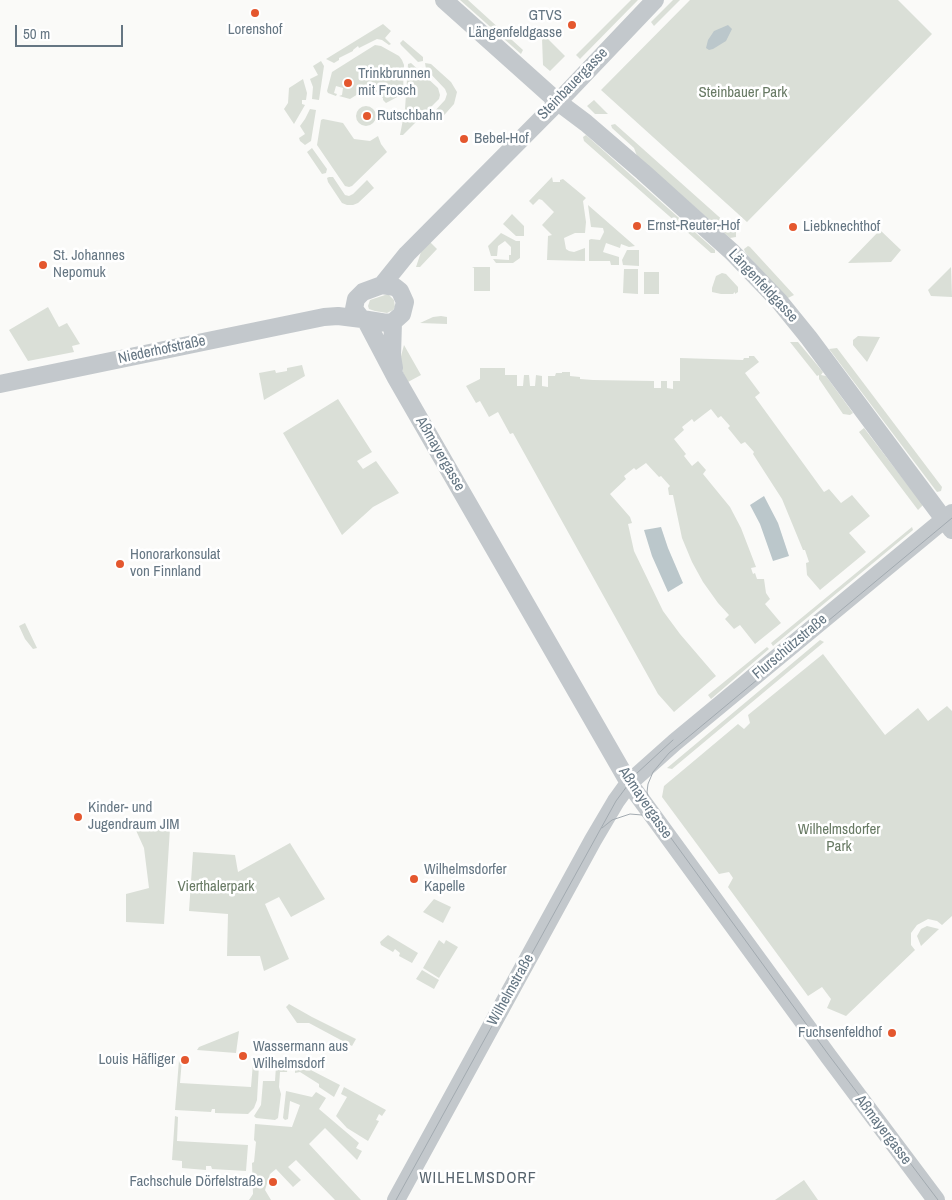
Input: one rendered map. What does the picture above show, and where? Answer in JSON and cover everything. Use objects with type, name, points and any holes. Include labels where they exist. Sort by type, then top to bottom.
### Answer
[{"type":"street","name":"Längenfeldgasse","points":[[444,0],[558,102],[586,123],[636,166],[724,245],[779,301],[949,521]]},
{"type":"street","name":"Steinbauergasse","points":[[382,285],[407,254],[558,102],[582,74],[655,0]]},
{"type":"street","points":[[400,291],[407,254]]},
{"type":"street","points":[[382,285],[395,287],[400,291],[403,296],[404,308],[402,314],[393,322],[387,323],[361,315],[357,296],[363,292],[382,285]]},
{"type":"street","name":"Niederhofstraße","points":[[0,384],[324,316],[361,315]]},
{"type":"street","name":"Aßmayergasse","points":[[361,315],[629,783],[828,1057],[936,1200]]},
{"type":"street","name":"Aßmayergasse","points":[[393,322],[392,356],[396,378]]},
{"type":"street","name":"Flurschützstraße","points":[[629,783],[674,742],[949,521]]},
{"type":"street","name":"Wilhelmstraße","points":[[396,1200],[593,840],[629,783]]},
{"type":"green space","points":[[460,0],[468,0],[523,50],[521,54]]},
{"type":"green space","points":[[631,0],[638,0],[580,59],[576,55]]},
{"type":"green space","points":[[673,0],[680,0],[654,26],[651,22]]},
{"type":"green space","name":"Steinbauer Park","points":[[690,0],[898,0],[932,34],[747,222],[601,90]]},
{"type":"green space","points":[[383,24],[391,31],[385,38],[391,44],[389,45],[377,39],[359,48],[358,46],[334,63],[326,59]]},
{"type":"green space","points":[[546,37],[565,56],[550,71],[543,65],[542,38]]},
{"type":"green space","points":[[403,40],[423,57],[423,61],[418,62],[401,45],[400,43]]},
{"type":"green space","points":[[375,45],[381,46],[399,56],[402,60],[404,65],[403,92],[401,95],[386,103],[378,94],[364,93],[363,91],[358,92],[358,94],[350,99],[339,96],[342,95],[343,88],[336,86],[334,93],[337,94],[336,96],[328,93],[332,72]]},
{"type":"green space","points":[[321,61],[324,66],[319,100],[312,99],[313,87],[310,79],[318,75],[313,66]]},
{"type":"green space","points":[[411,63],[438,88],[440,95],[439,99],[403,135],[400,135],[405,109],[408,64]]},
{"type":"green space","points":[[425,63],[431,64],[451,82],[457,92],[454,104],[439,121],[432,114],[445,100],[447,94],[445,89],[426,69]]},
{"type":"green space","points":[[303,79],[307,93],[306,100],[302,100],[302,104],[305,105],[294,124],[284,109],[288,103],[289,88]]},
{"type":"green space","points":[[594,100],[608,114],[595,114],[587,106]]},
{"type":"green space","points":[[366,106],[373,109],[376,116],[373,123],[366,126],[359,123],[356,116],[359,109]]},
{"type":"green space","points":[[310,109],[316,110],[311,141],[305,145],[299,138],[305,134],[300,126]]},
{"type":"green space","points":[[321,120],[343,123],[354,139],[370,141],[378,136],[387,152],[352,186],[345,186],[317,145]]},
{"type":"green space","points":[[615,124],[736,232],[736,237],[730,238],[637,156],[634,148],[612,128],[611,125]]},
{"type":"green space","points":[[586,135],[715,250],[715,253],[711,253],[584,141],[583,137]]},
{"type":"green space","points":[[312,148],[327,169],[326,173],[322,174],[307,152]]},
{"type":"green space","points":[[333,177],[345,195],[349,196],[367,180],[374,188],[358,203],[347,205],[342,203],[328,182],[327,178]]},
{"type":"green space","points":[[552,177],[553,182],[560,182],[563,179],[586,198],[583,201],[586,222],[585,233],[575,233],[564,238],[566,249],[569,251],[574,252],[585,248],[585,261],[547,260],[548,236],[552,235],[542,225],[554,212],[542,200],[539,199],[533,205],[529,201]]},
{"type":"green space","points":[[588,205],[635,246],[629,247],[621,244],[620,248],[606,243],[603,252],[619,257],[619,265],[611,265],[610,261],[589,261],[589,240],[600,240],[604,232],[603,228],[591,227]]},
{"type":"green space","points":[[512,214],[524,226],[524,236],[516,236],[503,224]]},
{"type":"green space","points":[[880,230],[901,250],[891,262],[848,263]]},
{"type":"green space","points":[[501,233],[516,241],[520,241],[520,258],[513,263],[496,263],[493,259],[509,260],[511,247],[505,241],[498,246],[497,256],[491,256],[488,246]]},
{"type":"green space","points":[[429,241],[437,249],[420,267],[416,267],[421,252]]},
{"type":"green space","points":[[748,246],[794,295],[786,299],[745,252],[744,249]]},
{"type":"green space","points":[[627,250],[639,250],[639,266],[623,265],[622,260]]},
{"type":"green space","points":[[472,267],[490,267],[490,291],[474,291],[474,268]]},
{"type":"green space","points":[[951,267],[952,297],[931,296],[928,290]]},
{"type":"green space","points":[[624,269],[638,269],[638,294],[623,293]]},
{"type":"green space","points":[[644,272],[659,272],[659,294],[644,294]]},
{"type":"green space","points":[[722,273],[726,274],[738,287],[738,292],[735,294],[735,292],[733,294],[721,294],[712,292],[716,276]]},
{"type":"green space","points":[[389,295],[394,300],[395,307],[393,310],[387,313],[369,309],[370,300]]},
{"type":"green space","points":[[48,307],[59,327],[67,323],[80,344],[72,346],[74,352],[28,361],[9,330]]},
{"type":"green space","points":[[433,317],[447,317],[447,324],[420,323]]},
{"type":"green space","points":[[858,336],[880,337],[867,362],[853,345],[853,340]]},
{"type":"green space","points":[[790,342],[798,342],[823,372],[821,375],[826,376],[853,413],[850,415],[843,414],[819,379],[819,375],[817,376]]},
{"type":"green space","points":[[404,345],[421,375],[408,382],[401,364]]},
{"type":"green space","points":[[837,348],[942,487],[941,491],[937,492],[829,349]]},
{"type":"green space","points":[[749,356],[754,356],[759,362],[745,373],[760,393],[755,397],[824,492],[829,489],[841,503],[852,495],[870,516],[849,533],[866,552],[820,590],[807,575],[806,563],[809,562],[805,550],[803,550],[782,499],[753,454],[754,452],[745,442],[741,444],[728,428],[730,426],[721,416],[718,418],[711,409],[694,422],[692,419],[682,427],[684,430],[674,439],[686,454],[684,456],[692,466],[698,461],[706,470],[703,474],[730,507],[741,528],[756,567],[751,568],[753,574],[755,573],[757,579],[764,579],[766,593],[770,599],[765,604],[781,623],[755,644],[740,625],[734,629],[725,619],[729,615],[703,582],[692,562],[682,538],[673,495],[669,495],[668,488],[670,486],[646,463],[636,470],[634,468],[624,476],[626,479],[610,494],[630,517],[632,523],[628,524],[634,551],[663,611],[716,676],[674,712],[658,694],[513,433],[510,434],[498,412],[489,417],[480,401],[476,403],[466,386],[480,379],[480,368],[505,368],[505,375],[517,375],[517,386],[523,386],[524,375],[529,375],[530,386],[535,386],[536,375],[542,376],[542,386],[548,387],[548,376],[555,376],[556,373],[570,372],[570,376],[580,377],[580,379],[654,381],[654,388],[661,388],[661,381],[667,381],[667,388],[673,389],[673,381],[680,381],[680,358],[743,360],[744,358],[749,358]]},
{"type":"green space","points":[[302,365],[305,376],[264,400],[259,373],[275,370],[276,373],[287,371],[287,368]]},
{"type":"green space","points":[[338,399],[372,452],[357,461],[363,469],[376,461],[399,493],[373,507],[342,535],[283,433]]},
{"type":"green space","points":[[864,428],[923,505],[918,510],[859,432]]},
{"type":"green space","points":[[912,527],[913,530],[773,646],[771,643]]},
{"type":"green space","points":[[25,623],[37,648],[33,649],[25,639],[19,626]]},
{"type":"green space","points":[[820,640],[824,642],[672,769],[667,768]]},
{"type":"green space","points":[[767,647],[769,649],[711,699],[708,695]]},
{"type":"green space","name":"Wilhelmsdorfer Park","points":[[823,654],[885,735],[918,708],[928,721],[947,706],[952,711],[952,916],[942,925],[937,921],[928,919],[917,925],[911,933],[911,945],[915,950],[846,1016],[827,1008],[831,999],[822,987],[808,996],[728,887],[733,878],[729,872],[719,874],[662,797],[664,786],[738,724],[744,729],[750,723],[748,715]]},
{"type":"green space","points":[[134,826],[170,828],[164,924],[126,922],[126,894],[149,888],[144,848]]},
{"type":"green space","name":"Vierthalerpark","points":[[290,843],[325,899],[291,917],[279,897],[265,904],[289,959],[264,971],[260,956],[227,956],[228,914],[189,911],[193,852],[235,855],[238,872]]},
{"type":"green space","points":[[434,899],[451,907],[443,923],[423,912]]},
{"type":"green space","points":[[927,926],[939,929],[921,946],[917,936],[921,929]]},
{"type":"green space","points":[[388,935],[418,953],[412,963],[399,956],[400,953],[395,949],[393,952],[381,945],[380,942]]},
{"type":"green space","points":[[439,940],[444,944],[446,940],[458,947],[439,978],[423,968]]},
{"type":"green space","points":[[422,970],[439,980],[434,989],[416,979]]},
{"type":"green space","points":[[289,1004],[356,1039],[352,1046],[309,1023],[297,1023],[286,1007]]},
{"type":"green space","points":[[239,1031],[236,1053],[197,1050],[199,1047]]},
{"type":"green space","points":[[182,1059],[180,1083],[251,1087],[253,1063],[257,1063],[259,1065],[257,1100],[254,1108],[248,1114],[215,1113],[215,1109],[212,1109],[211,1112],[175,1110],[179,1060]]},
{"type":"green space","points":[[276,1066],[288,1066],[287,1072],[280,1072],[279,1087],[281,1094],[278,1118],[275,1120],[256,1118],[254,1116],[261,1105],[263,1081],[275,1081]]},
{"type":"green space","points":[[303,1066],[340,1085],[334,1097],[319,1087],[319,1084],[300,1072],[295,1073],[295,1067]]},
{"type":"green space","points":[[344,1087],[386,1110],[382,1116],[379,1114],[376,1120],[379,1121],[368,1141],[347,1128],[336,1116],[347,1097],[341,1094]]},
{"type":"green space","points":[[286,1091],[312,1097],[316,1092],[326,1098],[319,1109],[359,1143],[356,1148],[362,1151],[357,1160],[325,1128],[309,1144],[361,1200],[335,1200],[296,1160],[288,1167],[301,1180],[293,1187],[276,1169],[270,1174],[265,1190],[271,1200],[249,1200],[253,1194],[252,1163],[254,1162],[256,1142],[254,1140],[255,1124],[292,1127],[300,1105],[290,1101],[288,1119],[285,1120],[283,1118]]},
{"type":"green space","points":[[175,1116],[178,1117],[177,1141],[248,1145],[246,1171],[212,1169],[211,1166],[206,1166],[206,1170],[182,1168],[182,1161],[172,1160]]},
{"type":"green space","points":[[804,1180],[818,1200],[775,1200]]},
{"type":"shaded area","points":[[728,25],[732,29],[726,41],[713,49],[709,50],[706,48],[708,40],[714,31]]},
{"type":"shaded area","points":[[764,496],[778,523],[789,556],[773,561],[760,524],[750,505]]},
{"type":"shaded area","points":[[661,527],[683,583],[668,592],[652,556],[644,530]]},
{"type":"tram line","points":[[938,1200],[828,1054],[663,827],[651,808],[647,792],[653,772],[669,753],[952,518]]},
{"type":"tram line","points":[[396,1200],[616,801],[636,774],[673,740]]},
{"type":"tram line","points":[[602,828],[612,820],[630,814],[642,815],[653,819],[658,824]]},
{"type":"place","name":"Lorenshof","points":[[255,13]]},
{"type":"place","name":"GTVS Längenfeldgasse","points":[[572,25]]},
{"type":"place","name":"Trinkbrunnen mit Frosch","points":[[348,83]]},
{"type":"place","name":"Rutschbahn","points":[[367,116]]},
{"type":"place","name":"Bebel-Hof","points":[[464,139]]},
{"type":"place","name":"Ernst-Reuter-Hof","points":[[637,226]]},
{"type":"place","name":"Liebknechthof","points":[[793,227]]},
{"type":"place","name":"St. Johannes Nepomuk","points":[[43,265]]},
{"type":"place","name":"Honorarkonsulat von Finnland","points":[[120,564]]},
{"type":"place","name":"Kinder- und Jugendraum JIM","points":[[78,817]]},
{"type":"place","name":"Wilhelmsdorfer Kapelle","points":[[414,879]]},
{"type":"place","name":"Fuchsenfeldhof","points":[[892,1033]]},
{"type":"place","name":"Wassermann aus Wilhelmsdorf","points":[[243,1056]]},
{"type":"place","name":"Louis Häfliger","points":[[185,1060]]},
{"type":"place","name":"Fachschule Dörfelstraße","points":[[273,1182]]},
{"type":"district","name":"WILHELMSDORF","points":[[478,1179]]}]
